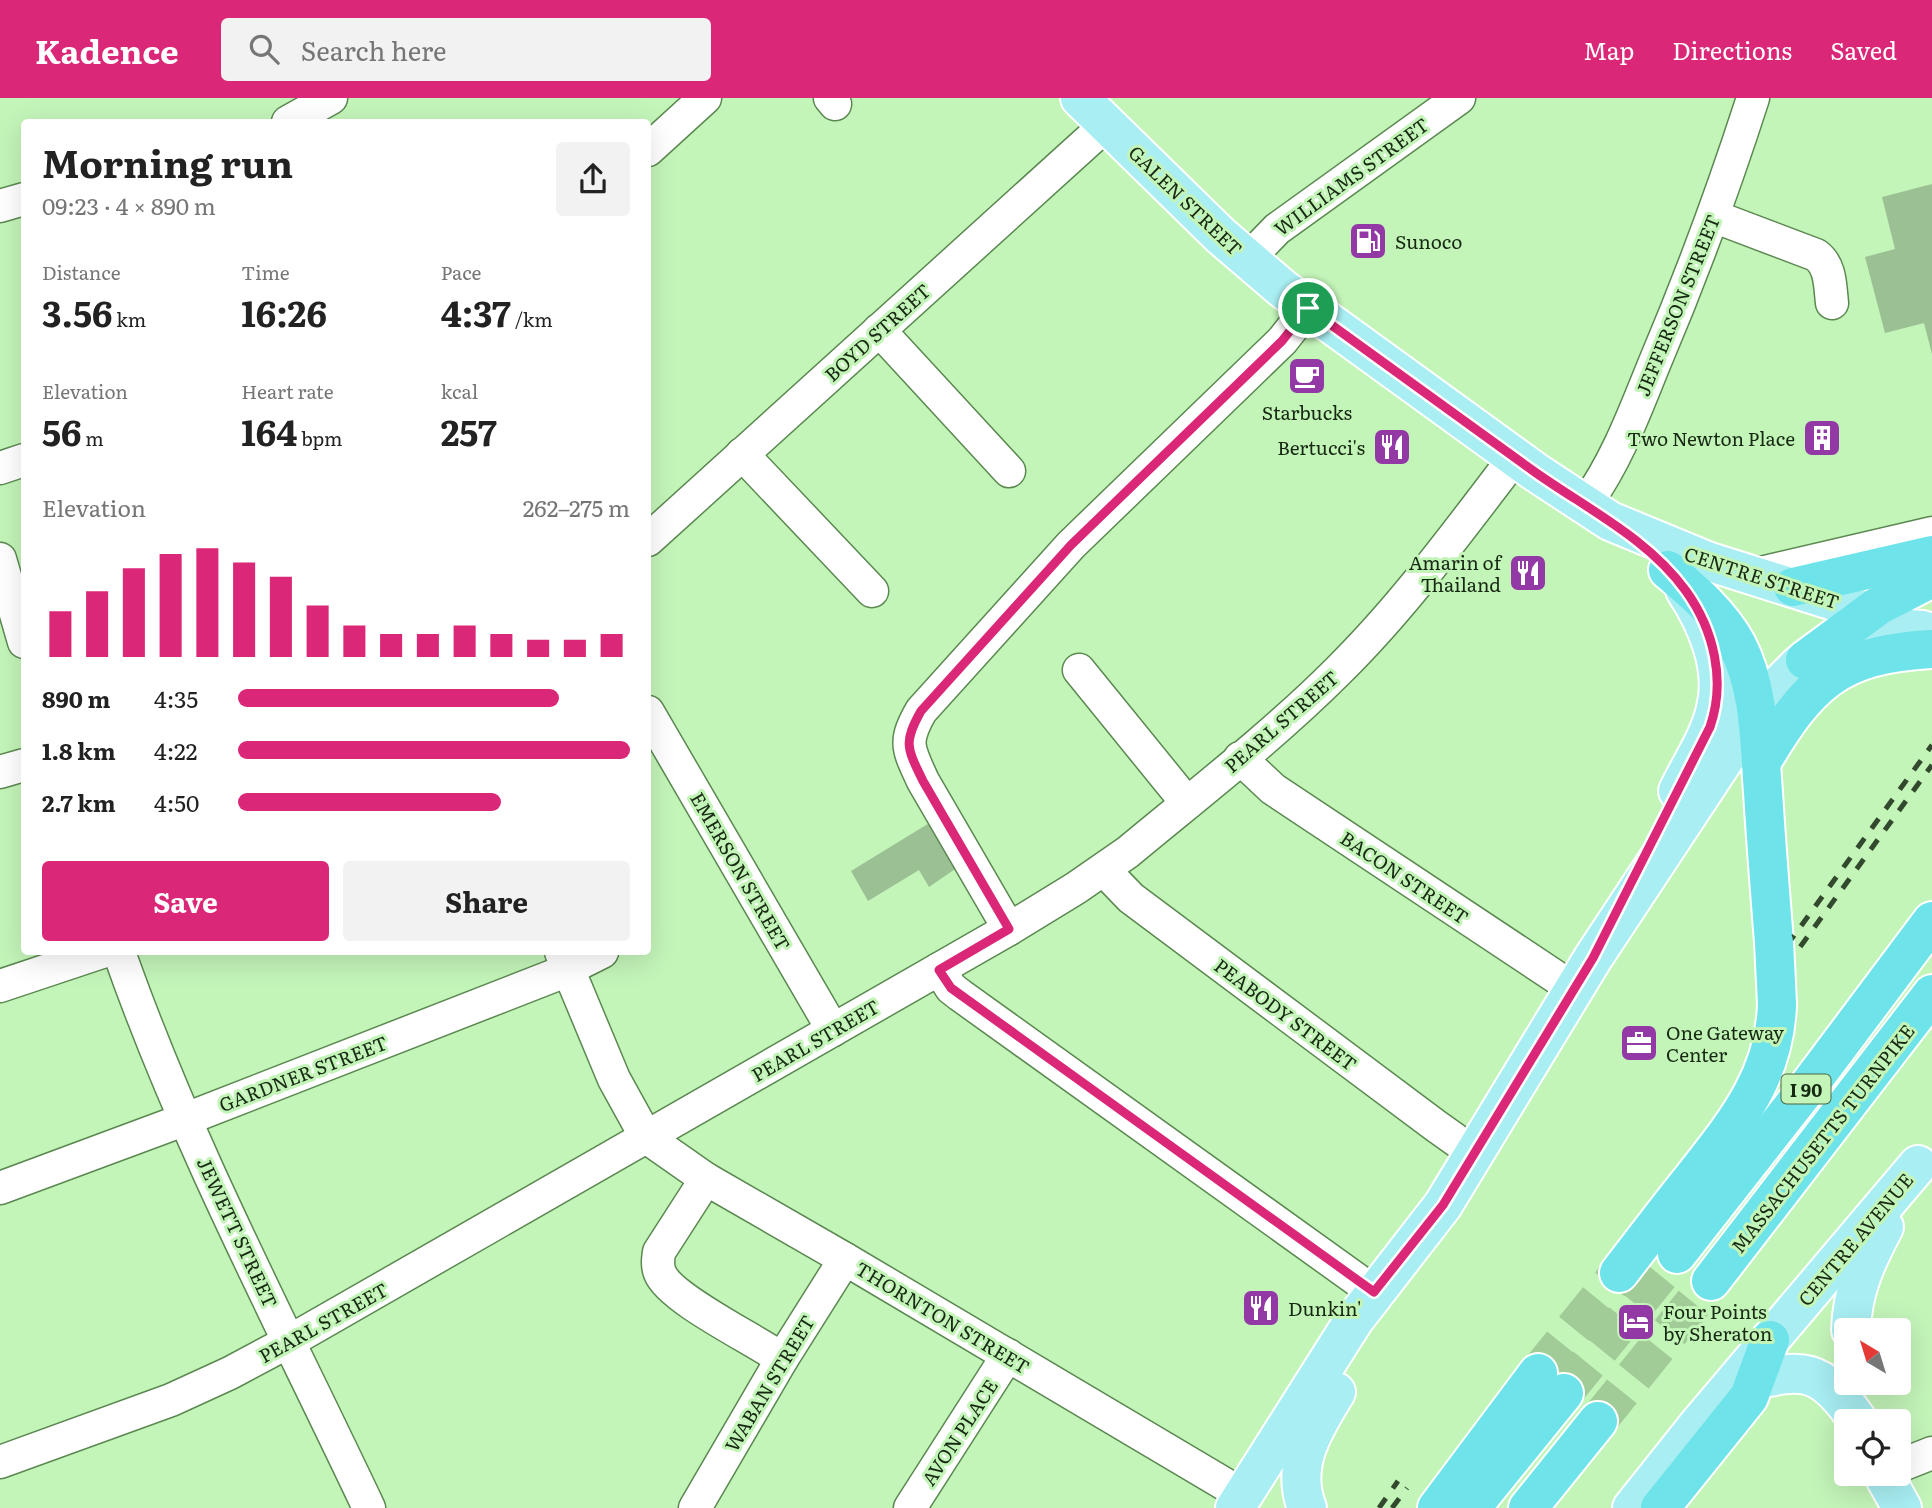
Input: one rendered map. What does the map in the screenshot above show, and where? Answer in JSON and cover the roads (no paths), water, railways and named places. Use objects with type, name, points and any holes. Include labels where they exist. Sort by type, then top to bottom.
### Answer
[{"type":"highway","points":[[1793,587],[1932,555]]},
{"type":"highway","points":[[1619,1273],[1746,1107],[1767,1064],[1777,1024],[1761,763],[1749,672],[1731,634],[1707,605],[1668,570]]},
{"type":"highway","points":[[1805,660],[1891,598],[1932,578]]},
{"type":"highway","points":[[1761,763],[1794,709],[1827,678],[1863,660],[1896,652],[1929,637]]},
{"type":"highway","name":"I 90","points":[[1677,1254],[1807,1088],[1932,921]]},
{"type":"highway","name":"MASSACHUSETTS TURNPIKE","points":[[1711,1281],[1932,994]]},
{"type":"highway","points":[[1660,1508],[1749,1397],[1744,1382],[1770,1340]]},
{"type":"highway","points":[[1437,1508],[1551,1383],[1471,1508]]},
{"type":"highway","points":[[1528,1508],[1598,1421]]},
{"type":"main road","name":"GALEN STREET","points":[[1080,98],[1248,259],[1302,303]]},
{"type":"main road","name":"CENTRE STREET","points":[[1302,303],[1515,457],[1599,514],[1691,555],[1870,612],[1929,637]]},
{"type":"main road","points":[[1583,974],[1703,741],[1717,707],[1718,677],[1708,633],[1694,603],[1668,570],[1646,549],[1599,514]]},
{"type":"main road","points":[[1307,1508],[1301,1488],[1302,1462],[1315,1427],[1443,1205],[1583,974],[1756,711],[1780,682],[1805,660],[1825,646],[1861,630],[1884,627],[1929,637]]},
{"type":"main road","points":[[1852,1318],[1855,1295],[1864,1267],[1925,1155]]},
{"type":"main road","name":"CENTRE AVENUE","points":[[1770,1340],[1925,1155]]},
{"type":"main road","points":[[1238,1501],[1347,1330],[1443,1205]]},
{"type":"main road","points":[[1632,1508],[1744,1382],[1792,1374],[1817,1378],[1833,1388],[1850,1409]]},
{"type":"main road","points":[[1890,1486],[1902,1508]]},
{"type":"street","points":[[293,119],[331,98]]},
{"type":"street","points":[[651,147],[705,98]]},
{"type":"street","name":"WILLIAMS STREET","points":[[1248,259],[1277,229],[1459,98]]},
{"type":"street","name":"JEFFERSON STREET","points":[[1599,514],[1615,458],[1713,216],[1753,98]]},
{"type":"street","name":"BOYD STREET","points":[[651,535],[1107,124]]},
{"type":"street","points":[[0,206],[21,200]]},
{"type":"street","points":[[1713,216],[1823,260],[1832,303]]},
{"type":"street","points":[[1009,929],[923,781],[912,758],[908,734],[921,711],[1071,545],[1282,341],[1302,303]]},
{"type":"street","points":[[879,330],[1009,471]]},
{"type":"street","points":[[742,454],[872,591]]},
{"type":"street","name":"PEARL STREET","points":[[0,1462],[171,1400],[290,1341],[939,970],[1104,870],[1318,691],[1364,645],[1429,569],[1515,457]]},
{"type":"street","points":[[0,468],[21,461]]},
{"type":"street","points":[[1752,575],[1932,533]]},
{"type":"street","points":[[0,559],[21,632]]},
{"type":"street","points":[[1079,670],[1187,803]]},
{"type":"street","name":"EMERSON STREET","points":[[651,717],[833,1030]]},
{"type":"street","name":"BACON STREET","points":[[1240,758],[1273,789],[1583,974]]},
{"type":"street","points":[[0,772],[21,766]]},
{"type":"street","name":"PEABODY STREET","points":[[1104,870],[1131,898],[1474,1153]]},
{"type":"street","points":[[0,986],[93,955]]},
{"type":"street","name":"JEWETT STREET","points":[[119,955],[142,1020],[186,1119],[253,1267],[369,1508]]},
{"type":"street","name":"GARDNER STREET","points":[[0,1188],[186,1119],[564,960],[588,955]]},
{"type":"street","points":[[564,960],[614,1079],[646,1137]]},
{"type":"street","points":[[939,970],[951,988],[960,995],[1374,1292]]},
{"type":"street","name":"THORNTON STREET","points":[[646,1137],[706,1179],[1008,1355],[1238,1501]]},
{"type":"street","points":[[706,1179],[659,1252],[657,1261],[660,1273],[664,1281],[691,1302],[782,1359]]},
{"type":"street","name":"WABAN STREET","points":[[695,1508],[782,1359],[845,1259]]},
{"type":"street","name":"AVON PLACE","points":[[910,1508],[1008,1355]]},
{"type":"street","points":[[1911,1461],[1932,1453]]},
{"type":"tunnel","points":[[1564,1393],[1677,1254]]},
{"type":"tunnel","points":[[1538,1373],[1619,1273]]},
{"type":"tunnel","points":[[1598,1421],[1711,1281]]},
{"type":"railway","points":[[1759,984],[1932,745]]},
{"type":"railway","points":[[1758,1005],[1932,765]]},
{"type":"railway","points":[[1379,1508],[1398,1481]]},
{"type":"railway","points":[[1392,1508],[1407,1488]]},
{"type":"place","name":"Sunoco","points":[[1368,241]]},
{"type":"place","name":"Starbucks","points":[[1307,376]]},
{"type":"place","name":"Two Newton Place","points":[[1822,438]]},
{"type":"place","name":"Bertucci's","points":[[1392,447]]},
{"type":"place","name":"Amarin of Thailand","points":[[1528,573]]},
{"type":"place","name":"One Gateway Center","points":[[1639,1043]]},
{"type":"place","name":"Dunkin'","points":[[1261,1308]]},
{"type":"place","name":"Four Points by Sheraton","points":[[1636,1322]]}]
